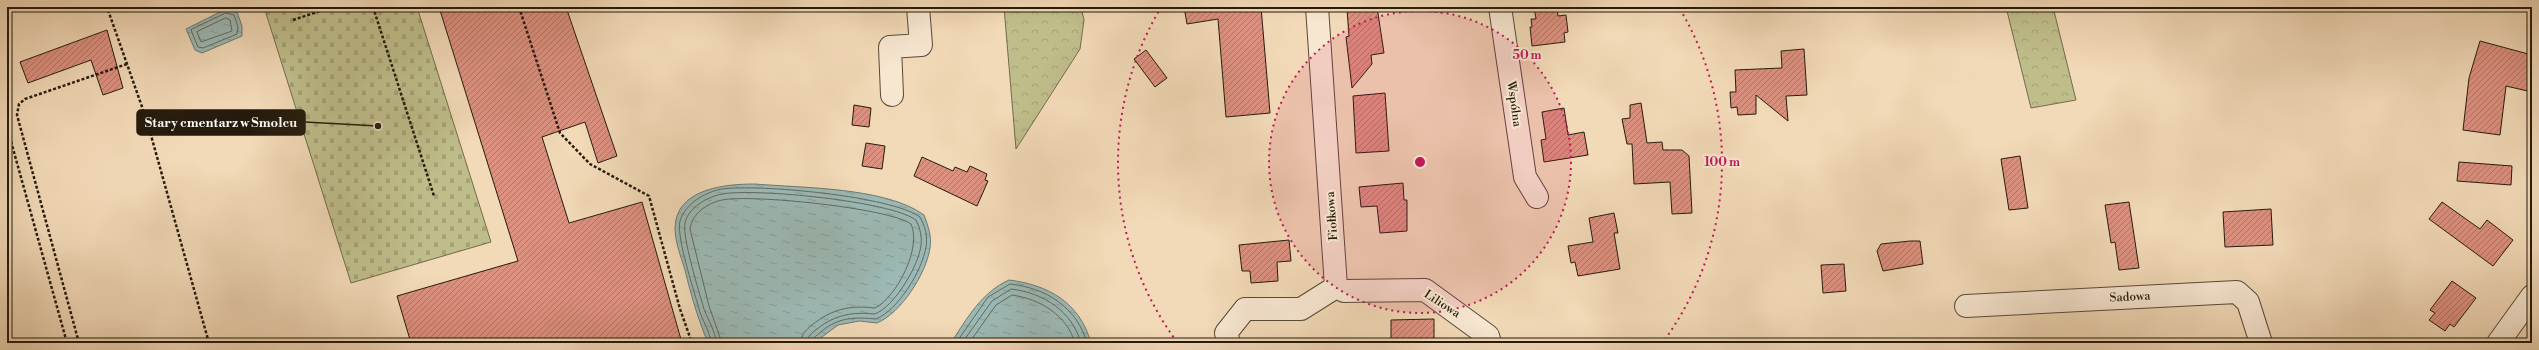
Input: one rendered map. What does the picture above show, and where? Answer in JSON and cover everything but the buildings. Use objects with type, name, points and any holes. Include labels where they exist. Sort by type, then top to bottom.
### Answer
[{"type":"street","points":[[892,95],[890,47],[921,45],[918,7]]},
{"type":"street","name":"Fiołkowa","points":[[1317,7],[1336,287]]},
{"type":"street","name":"Wspólna","points":[[1500,7],[1525,178],[1537,197]]},
{"type":"street","points":[[1229,343],[1226,333],[1245,309],[1301,309],[1336,287]]},
{"type":"street","name":"Liliowa","points":[[1336,287],[1344,291],[1425,290],[1488,336],[1490,343]]},
{"type":"street","name":"Sadowa","points":[[1966,306],[2237,292],[2248,302],[2261,343]]},
{"type":"street","points":[[2498,343],[2532,296]]},
{"type":"path","points":[[293,20],[332,7]]},
{"type":"path","points":[[373,7],[434,196]]},
{"type":"path","points":[[519,7],[560,133],[590,164],[649,196],[680,308],[692,343]]},
{"type":"path","points":[[108,10],[147,121],[209,343]]},
{"type":"path","points":[[79,343],[17,115],[20,104],[25,99],[127,64]]},
{"type":"path","points":[[7,127],[67,343]]},
{"type":"green space","points":[[264,7],[417,7],[491,242],[351,283]]},
{"type":"green space","points":[[1004,7],[1081,7],[1084,20],[1080,49],[1016,149]]},
{"type":"green space","points":[[2006,7],[2053,7],[2076,100],[2031,108]]},
{"type":"water","points":[[226,9],[237,12],[242,26],[242,36],[202,53],[195,50],[186,29]]},
{"type":"water","points":[[755,184],[842,190],[866,194],[888,199],[908,206],[924,215],[930,235],[930,248],[928,258],[918,281],[911,292],[895,311],[877,323],[859,321],[838,325],[814,343],[708,343],[695,307],[677,244],[675,228],[678,215],[684,204],[693,196],[704,191],[730,185]]},
{"type":"water","points":[[1009,280],[1037,286],[1061,298],[1079,317],[1086,329],[1091,343],[951,343],[969,315],[983,299],[999,285]]},
{"type":"place","name":"Stary cmentarz w Smolcu","points":[[378,126]]}]
